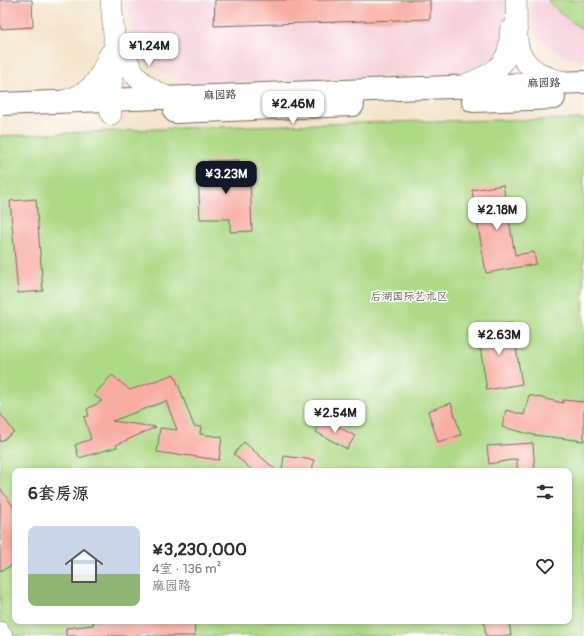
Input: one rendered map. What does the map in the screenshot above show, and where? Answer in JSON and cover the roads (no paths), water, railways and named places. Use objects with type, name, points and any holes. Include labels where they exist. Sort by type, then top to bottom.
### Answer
[{"type":"main road","name":"麻园路","points":[[0,104],[63,102],[118,107],[167,97],[462,86],[580,87]]},
{"type":"main road","name":"麻园路","points":[[0,118],[118,107],[580,87]]},
{"type":"street","points":[[112,0],[118,46],[131,70],[137,78],[152,90],[167,97]]},
{"type":"street","points":[[118,0],[118,107]]},
{"type":"street","points":[[462,86],[487,75],[506,58],[510,41],[508,0]]},
{"type":"street","points":[[516,0],[518,45],[524,60],[538,72],[547,77],[580,87]]},
{"type":"street","points":[[63,102],[78,97],[92,86],[102,72],[105,62],[118,46]]},
{"type":"street","points":[[0,630],[4,636]]},
{"type":"park label","name":"后湖国际艺术区","points":[[409,296]]}]
